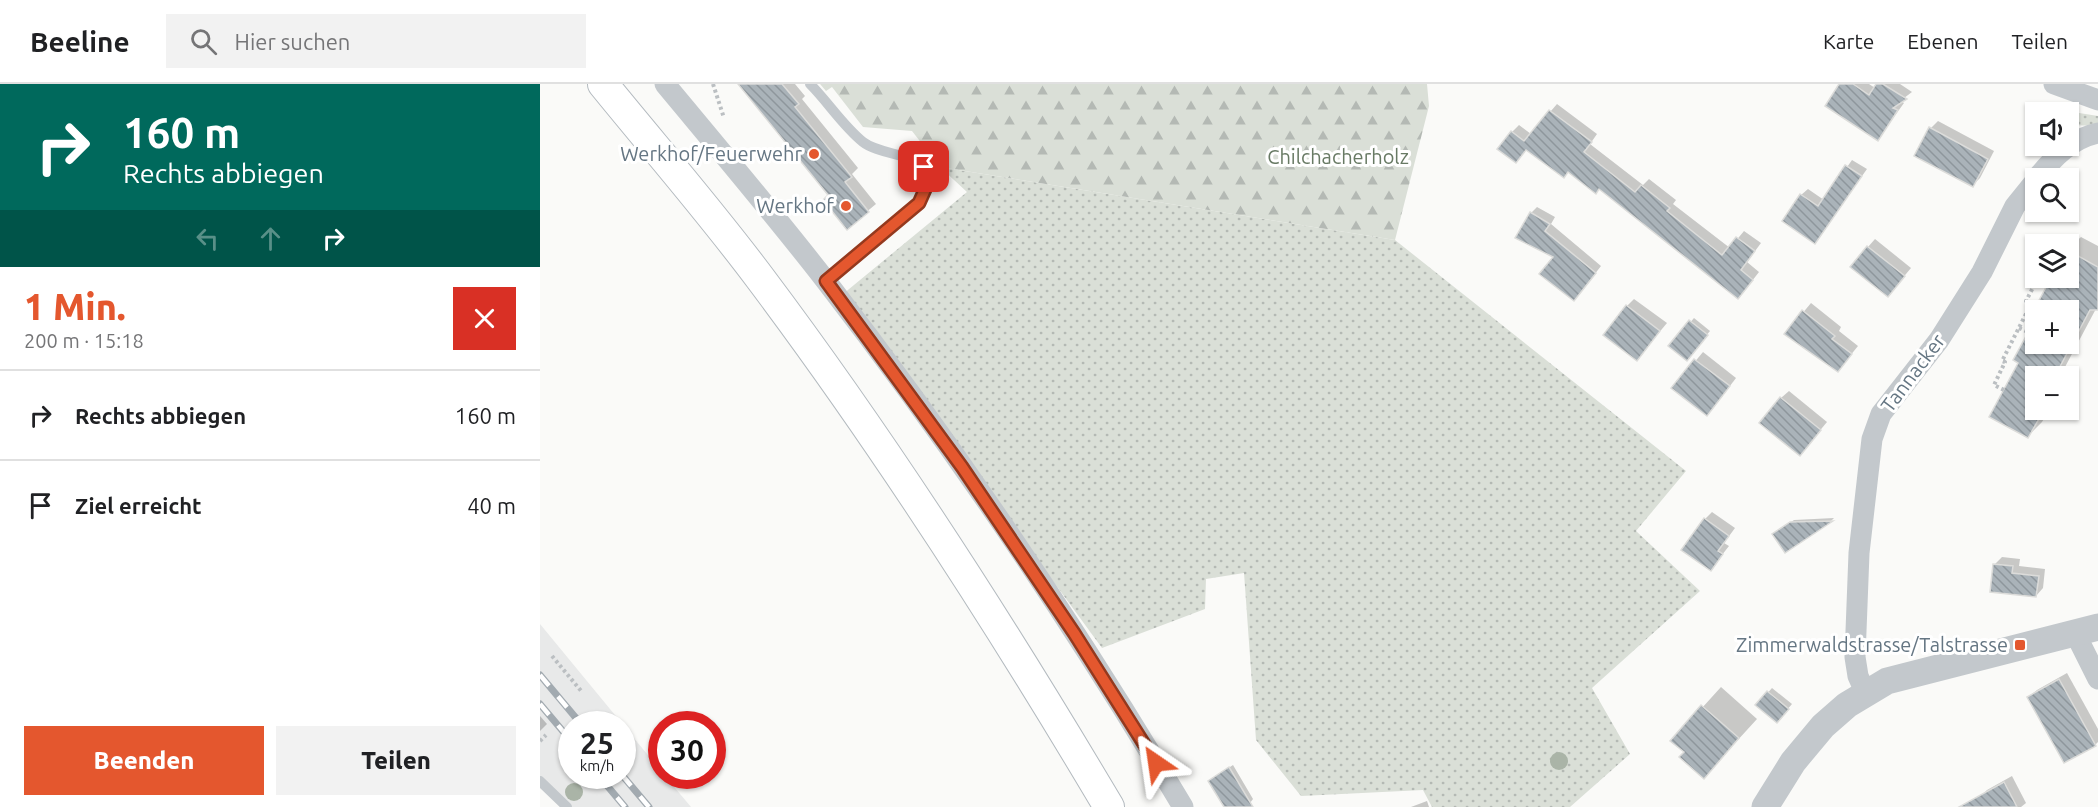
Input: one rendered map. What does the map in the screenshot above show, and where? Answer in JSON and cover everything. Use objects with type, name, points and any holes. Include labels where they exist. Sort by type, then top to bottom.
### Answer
[{"type":"main road","points":[[603,84],[759,277],[928,516],[1040,692],[1108,807]]},
{"type":"street","points":[[665,84],[826,281],[962,467],[1074,633],[1183,807]]},
{"type":"street","points":[[2054,84],[2098,100]]},
{"type":"street","name":"Tannacker","points":[[2079,139],[2098,133]]},
{"type":"street","name":"Tannacker","points":[[2045,168],[2056,156]]},
{"type":"street","name":"Tannacker","points":[[1866,694],[1858,676],[1855,657],[1859,553],[1872,439],[1881,414],[1939,340],[1982,272],[2015,206],[2025,193]]},
{"type":"street","points":[[1765,807],[1793,762],[1823,726],[1847,705],[1887,681],[2086,630],[2098,679]]},
{"type":"lane","points":[[810,84],[861,141],[879,151],[918,160],[927,175],[927,185],[919,203],[826,281]]},
{"type":"lane","points":[[540,781],[567,807]]},
{"type":"path","points":[[2004,390],[1994,385],[2006,362],[2002,360],[2031,304],[2026,301],[2033,288]]},
{"type":"path","points":[[2019,328],[2025,331]]},
{"type":"path","points":[[552,656],[582,692]]},
{"type":"path","points":[[540,741],[546,735]]},
{"type":"shaded area","points":[[540,624],[612,711],[558,711],[558,789],[636,789],[636,741],[648,755],[648,789],[676,789],[691,807],[567,807],[540,781]]},
{"type":"green space","name":"Chilchacherholz","points":[[820,84],[1427,84],[1429,106],[1395,240],[940,167],[912,131],[863,127],[832,87],[826,91]]},
{"type":"green space","points":[[2079,113],[2098,116],[2098,126],[2079,125]]},
{"type":"green space","points":[[940,167],[1395,240],[1686,471],[1636,531],[1700,591],[1592,688],[1630,754],[1570,807],[1432,807],[1423,790],[1301,796],[1256,740],[1244,573],[1206,579],[1205,609],[1102,648],[843,294],[967,192]]},
{"type":"building","points":[[738,84],[782,84],[799,104],[795,107],[852,177],[845,182],[869,212],[847,230],[823,200],[828,195]]},
{"type":"building","points":[[1839,84],[1853,84],[1869,95],[1876,84],[1883,84],[1907,99],[1893,108],[1898,110],[1878,141],[1825,106]]},
{"type":"building","points":[[1549,110],[1592,142],[1584,152],[1635,192],[1641,185],[1670,208],[1667,211],[1722,255],[1736,237],[1755,251],[1741,270],[1753,280],[1738,299],[1599,189],[1596,194],[1568,172],[1564,178],[1526,150],[1516,163],[1497,149],[1511,131],[1524,141]]},
{"type":"building","points":[[1929,127],[1988,159],[1973,187],[1914,156]]},
{"type":"building","points":[[1845,165],[1862,176],[1815,244],[1782,221],[1800,194],[1818,206]]},
{"type":"building","points":[[1530,212],[1550,224],[1545,231],[1596,273],[1574,301],[1539,274],[1553,257],[1515,238]]},
{"type":"building","points":[[1867,246],[1905,276],[1888,297],[1850,267]]},
{"type":"building","points":[[2079,256],[2098,267],[2098,310],[2090,310],[2079,331],[2079,300],[2039,300],[2046,288],[2079,288]]},
{"type":"building","points":[[1626,305],[1660,331],[1637,361],[1603,335]]},
{"type":"building","points":[[1802,310],[1835,336],[1832,339],[1852,354],[1838,372],[1784,334]]},
{"type":"building","points":[[1689,320],[1708,335],[1687,361],[1668,346]]},
{"type":"building","points":[[2025,338],[2025,354],[2067,354],[2060,366],[2025,366],[2025,420],[2038,420],[2028,438],[1989,417],[2018,363],[2013,360]]},
{"type":"building","points":[[1694,359],[1730,386],[1707,416],[1671,388]]},
{"type":"building","points":[[1780,397],[1821,430],[1800,456],[1759,423]]},
{"type":"building","points":[[1704,518],[1729,536],[1718,551],[1723,554],[1711,571],[1681,550]]},
{"type":"building","points":[[1833,521],[1785,553],[1772,534],[1790,522]]},
{"type":"building","points":[[1993,564],[2013,566],[2012,573],[2039,576],[2036,597],[1990,592]]},
{"type":"building","points":[[2059,679],[2096,746],[2064,763],[2027,697]]},
{"type":"building","points":[[1767,691],[1789,709],[1777,723],[1755,705]]},
{"type":"building","points":[[1701,705],[1739,738],[1704,779],[1679,757],[1684,752],[1670,741]]},
{"type":"building","points":[[1229,767],[1253,807],[1224,807],[1208,781]]},
{"type":"building","points":[[2004,782],[2017,807],[1959,807]]},
{"type":"railway","points":[[540,675],[570,711]]},
{"type":"railway","points":[[540,704],[558,725]]},
{"type":"railway","points":[[610,789],[625,807]]},
{"type":"railway","points":[[634,789],[649,807]]},
{"type":"place","name":"Werkhof/Feuerwehr","points":[[814,154]]},
{"type":"place","name":"Werkhof","points":[[846,206]]},
{"type":"place","name":"Zimmerwaldstrasse/Talstrasse","points":[[2020,645]]},
{"type":"route","points":[[924,167],[927,185],[919,203],[826,281],[962,467],[1074,633],[1156,763]]}]
